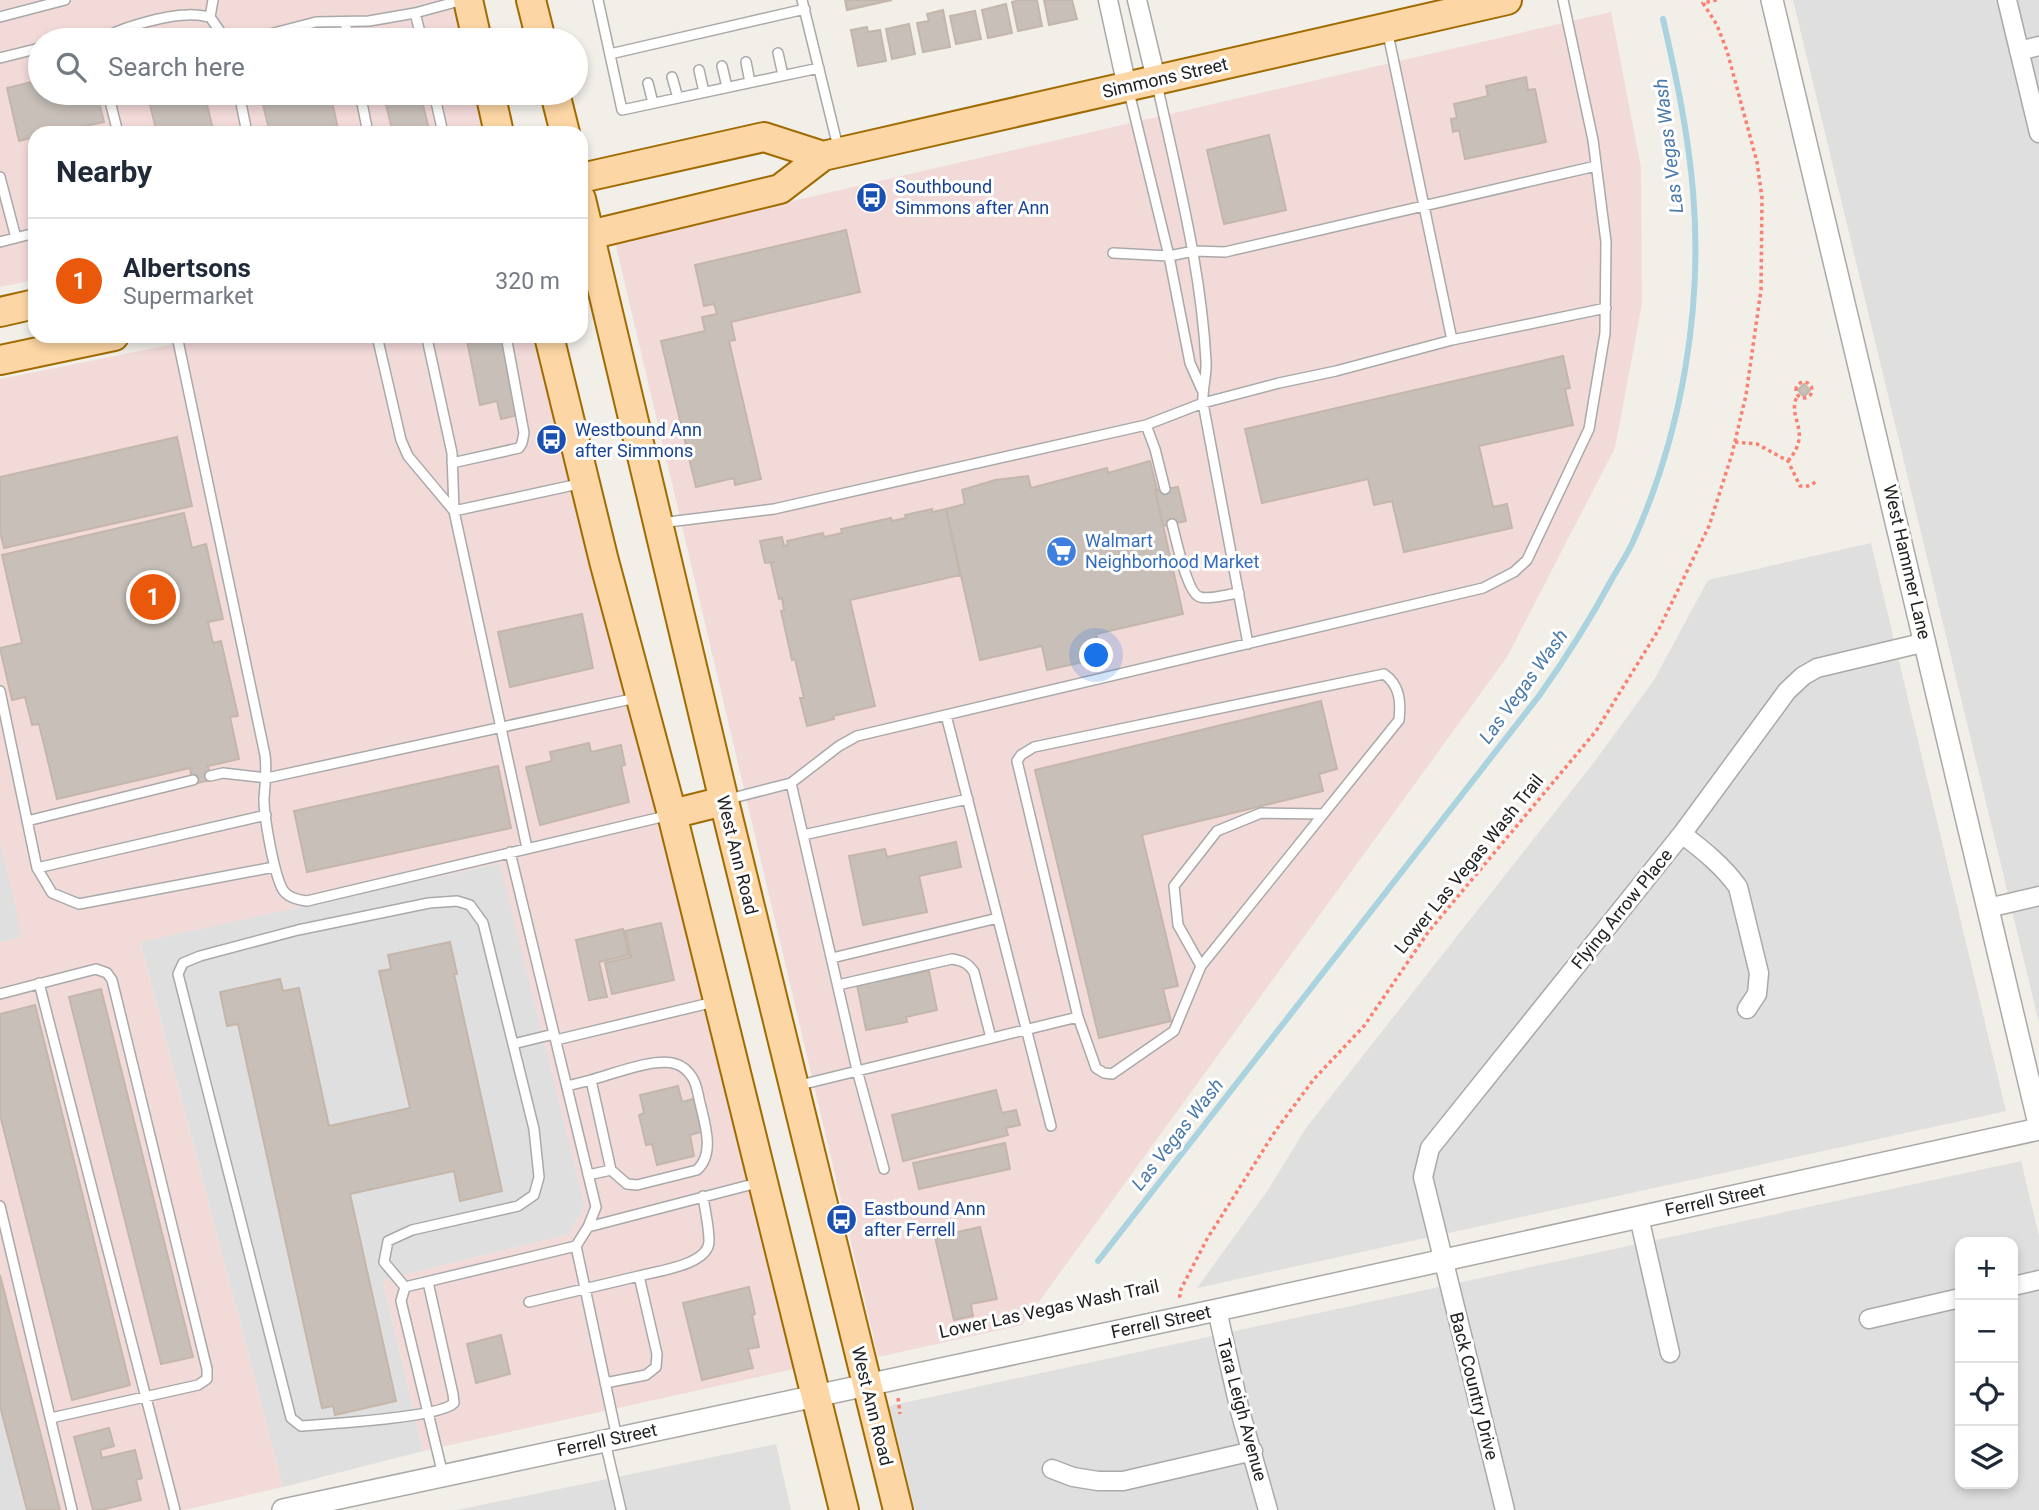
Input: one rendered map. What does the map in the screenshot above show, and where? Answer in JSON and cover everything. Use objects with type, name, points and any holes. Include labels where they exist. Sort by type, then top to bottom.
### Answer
[{"type":"main road","points":[[466,0],[474,28]]},
{"type":"main road","points":[[531,0],[538,28]]},
{"type":"main road","name":"Simmons Street","points":[[588,235],[780,189],[831,154],[1507,0]]},
{"type":"main road","points":[[493,105],[497,126]]},
{"type":"main road","points":[[558,105],[563,126]]},
{"type":"main road","points":[[588,176],[764,137],[831,154]]},
{"type":"main road","name":"West Ann Road","points":[[588,248],[658,523],[794,1086],[880,1382],[876,1420],[898,1510]]},
{"type":"main road","points":[[0,312],[28,306]]},
{"type":"main road","points":[[0,360],[81,343]]},
{"type":"main road","points":[[551,343],[672,814],[844,1510]]},
{"type":"main road","points":[[672,814],[724,801]]},
{"type":"street","points":[[1108,0],[1127,87]]},
{"type":"street","points":[[1137,0],[1156,79]]},
{"type":"street","name":"West Hammer Lane","points":[[1772,0],[2039,1127]]},
{"type":"street","points":[[2007,0],[2039,133]]},
{"type":"street","points":[[2019,51],[2039,46]]},
{"type":"street","name":"Flying Arrow Place","points":[[1444,1261],[1423,1177],[1430,1148],[1682,834],[1787,691],[1802,676],[1817,668],[1926,642]]},
{"type":"street","points":[[1682,834],[1712,858],[1738,887],[1759,973],[1757,994],[1747,1009]]},
{"type":"street","points":[[1988,908],[2039,896]]},
{"type":"street","name":"Ferrell Street","points":[[283,1510],[1444,1261],[2039,1127]]},
{"type":"street","points":[[1639,1217],[1670,1353]]},
{"type":"street","name":"Back Country Drive","points":[[1444,1261],[1505,1510]]},
{"type":"street","points":[[2018,1285],[2039,1280]]},
{"type":"street","points":[[1869,1319],[1955,1299]]},
{"type":"street","name":"Tara Leigh Avenue","points":[[1217,1310],[1240,1411],[1268,1510]]},
{"type":"street","points":[[1052,1469],[1073,1477],[1123,1481],[1252,1451]]},
{"type":"lane","points":[[0,18],[65,0]]},
{"type":"lane","points":[[213,0],[210,17],[218,28]]},
{"type":"lane","points":[[293,28],[316,22],[369,21],[466,0]]},
{"type":"lane","points":[[598,0],[622,110],[819,68]]},
{"type":"lane","points":[[724,801],[791,783],[839,746],[857,736],[1483,588],[1514,572],[1527,560],[1589,429],[1605,333],[1606,242],[1593,140],[1563,0]]},
{"type":"lane","points":[[610,54],[769,18],[804,5],[819,68],[831,154]]},
{"type":"lane","points":[[415,13],[419,28]]},
{"type":"lane","points":[[126,28],[186,15],[210,17]]},
{"type":"lane","points":[[769,18],[772,29]]},
{"type":"lane","points":[[345,22],[346,28]]},
{"type":"lane","points":[[737,25],[740,37]]},
{"type":"lane","points":[[1386,28],[1452,340]]},
{"type":"lane","points":[[714,30],[717,41]]},
{"type":"lane","points":[[690,36],[693,48]]},
{"type":"lane","points":[[664,42],[666,52]]},
{"type":"lane","points":[[640,47],[642,58]]},
{"type":"lane","points":[[0,58],[28,51]]},
{"type":"lane","points":[[778,53],[783,75]]},
{"type":"lane","points":[[746,62],[750,82]]},
{"type":"lane","points":[[722,66],[727,87]]},
{"type":"lane","points":[[699,70],[704,92]]},
{"type":"lane","points":[[672,77],[678,98]]},
{"type":"lane","points":[[1156,79],[1194,251],[1207,364],[1202,390],[1203,403],[1248,644]]},
{"type":"lane","points":[[648,83],[653,103]]},
{"type":"lane","points":[[1127,87],[1169,256],[1191,363],[1202,390]]},
{"type":"lane","points":[[111,105],[116,126]]},
{"type":"lane","points":[[241,105],[246,126]]},
{"type":"lane","points":[[362,105],[367,126]]},
{"type":"lane","points":[[437,105],[441,126]]},
{"type":"lane","points":[[1112,253],[1169,256],[1194,251],[1225,251],[1596,166]]},
{"type":"lane","points":[[0,177],[16,238]]},
{"type":"lane","points":[[0,242],[28,235]]},
{"type":"lane","points":[[658,523],[774,509],[1146,425],[1203,403],[1452,340],[1606,308]]},
{"type":"lane","points":[[178,343],[265,755],[267,778],[264,801],[274,867],[284,892],[293,899],[307,901],[672,814]]},
{"type":"lane","points":[[379,343],[401,440],[408,456],[454,511]]},
{"type":"lane","points":[[428,343],[452,453],[454,511],[527,848]]},
{"type":"lane","points":[[452,463],[519,448],[522,443],[524,433],[507,343]]},
{"type":"lane","points":[[1146,425],[1156,449],[1165,489]]},
{"type":"lane","points":[[454,511],[585,483]]},
{"type":"lane","points":[[1172,524],[1194,594],[1201,598],[1239,593]]},
{"type":"lane","points":[[1384,674],[1393,680],[1397,689],[1401,704],[1399,720],[1201,966],[1174,1031],[1112,1074],[1096,1068],[1078,1017],[1017,761],[1034,747],[1384,674]]},
{"type":"lane","points":[[0,691],[37,869],[52,893],[79,904],[274,867]]},
{"type":"lane","points":[[210,776],[223,773],[267,778],[641,696]]},
{"type":"lane","points":[[946,715],[1051,1126]]},
{"type":"lane","points":[[27,821],[192,780]]},
{"type":"lane","points":[[791,783],[857,1070],[884,1169]]},
{"type":"lane","points":[[803,835],[968,799]]},
{"type":"lane","points":[[1201,966],[1178,925],[1174,886],[1217,831],[1261,813],[1323,814]]},
{"type":"lane","points":[[37,869],[266,815]]},
{"type":"lane","points":[[405,1287],[576,1246],[596,1208],[510,852]]},
{"type":"lane","points":[[405,1287],[384,1262],[388,1241],[412,1230],[518,1206],[534,1195],[539,1177],[534,1129],[483,923],[470,905],[457,901],[429,903],[273,936],[183,963],[178,974],[291,1418],[301,1426],[343,1423],[450,1407],[454,1403],[428,1282]]},
{"type":"lane","points":[[832,958],[998,918]]},
{"type":"lane","points":[[838,985],[952,959],[962,961],[970,965],[974,972],[991,1038]]},
{"type":"lane","points":[[0,994],[96,969],[107,973],[112,980],[207,1369],[207,1379],[198,1385],[51,1418]]},
{"type":"lane","points":[[39,984],[175,1510]]},
{"type":"lane","points":[[513,1044],[718,1001]]},
{"type":"lane","points":[[794,1086],[1078,1017]]},
{"type":"lane","points":[[567,1086],[662,1061],[685,1068],[694,1079],[706,1128],[706,1158],[703,1165],[698,1170],[637,1185],[627,1184],[611,1170],[591,1080]]},
{"type":"lane","points":[[588,1174],[611,1170]]},
{"type":"lane","points":[[588,1227],[763,1181]]},
{"type":"lane","points":[[529,1302],[692,1262],[705,1252],[709,1243],[703,1196]]},
{"type":"lane","points":[[0,1206],[72,1510]]},
{"type":"lane","points":[[576,1246],[605,1383],[621,1510]]},
{"type":"lane","points":[[605,1383],[646,1375],[656,1367],[657,1354],[639,1276]]},
{"type":"lane","points":[[405,1287],[401,1301],[443,1475]]},
{"type":"path","name":"Lower Las Vegas Wash Trail","points":[[1169,1298],[1180,1296],[1207,1239],[1276,1130],[1307,1089],[1364,1026],[1429,931],[1596,730],[1659,629],[1709,526],[1735,442],[1746,395],[1760,290],[1762,198],[1757,162],[1727,51],[1717,25],[1703,4],[1717,0]]},
{"type":"path","points":[[1788,461],[1800,442],[1794,410],[1798,395],[1796,389],[1798,384],[1810,384],[1812,389],[1809,396],[1804,398],[1798,395]]},
{"type":"path","points":[[1735,442],[1757,444],[1788,461],[1800,486],[1808,486],[1818,481]]},
{"type":"path","points":[[876,1420],[898,1416],[901,1411],[880,1382]]},
{"type":"shaded area","points":[[0,0],[453,0],[460,28],[28,28],[28,105],[479,105],[483,126],[28,126],[28,281],[0,287]]},
{"type":"shaded area","points":[[1793,0],[2039,0],[2039,1023]]},
{"type":"shaded area","points":[[1611,12],[1641,168],[1642,304],[1615,448],[1507,657],[1022,1325],[878,1357],[615,242]]},
{"type":"shaded area","points":[[179,343],[541,343],[794,1369],[423,1451],[383,1280],[568,1235],[585,1207],[500,863],[140,942],[283,1487],[185,1510],[26,1510],[0,1406],[0,943],[22,937],[0,838],[0,379]]},
{"type":"shaded area","points":[[1871,543],[2006,1111],[1197,1288],[1268,1190],[1306,1128],[1595,761],[1654,680],[1708,580]]},
{"type":"shaded area","points":[[0,838],[23,937],[0,943]]},
{"type":"shaded area","points":[[501,863],[585,1207],[568,1235],[383,1280],[423,1451],[283,1487],[140,941]]},
{"type":"shaded area","points":[[2021,1161],[2039,1236],[2039,1510],[915,1510],[889,1406]]},
{"type":"shaded area","points":[[0,1406],[26,1510],[0,1510]]},
{"type":"shaded area","points":[[776,1444],[791,1510],[457,1510]]},
{"type":"building","points":[[845,0],[892,0],[847,10]]},
{"type":"building","points":[[1037,0],[1042,26],[1018,31],[1012,2]]},
{"type":"building","points":[[1044,0],[1072,0],[1077,19],[1049,25]]},
{"type":"building","points":[[1006,4],[1012,33],[988,38],[982,10]]},
{"type":"building","points":[[943,10],[950,47],[923,52],[917,23],[929,21],[927,14]]},
{"type":"building","points":[[975,11],[981,39],[956,44],[950,16]]},
{"type":"building","points":[[909,24],[915,54],[892,59],[886,29]]},
{"type":"building","points":[[867,27],[868,32],[880,30],[886,61],[858,66],[851,30]]},
{"type":"building","points":[[1526,77],[1528,90],[1535,89],[1546,142],[1465,159],[1459,130],[1453,132],[1451,119],[1457,118],[1454,104],[1488,96],[1486,86]]},
{"type":"building","points":[[28,83],[28,105],[100,105],[104,122],[86,126],[28,126],[28,139],[19,141],[7,88]]},
{"type":"building","points":[[150,105],[207,105],[212,126],[155,126]]},
{"type":"building","points":[[263,105],[333,105],[337,126],[268,126]]},
{"type":"building","points":[[386,105],[423,105],[428,126],[391,126]]},
{"type":"building","points":[[1269,135],[1286,210],[1224,224],[1207,150]]},
{"type":"building","points":[[846,230],[860,292],[731,322],[735,340],[729,341],[761,479],[735,485],[734,478],[696,487],[661,341],[705,331],[702,317],[717,314],[714,304],[704,306],[695,265]]},
{"type":"building","points":[[467,343],[503,343],[518,415],[501,419],[497,401],[480,405]]},
{"type":"building","points":[[1563,356],[1570,388],[1565,389],[1573,425],[1479,446],[1493,507],[1507,504],[1512,528],[1404,552],[1392,501],[1374,505],[1368,479],[1262,503],[1245,429]]},
{"type":"building","points":[[1804,384],[1810,390],[1804,397],[1798,390]]},
{"type":"building","points":[[177,437],[192,506],[4,548],[0,532],[0,477]]},
{"type":"building","name":"Walmart Neighborhood Market","points":[[1150,461],[1183,614],[1096,634],[1101,658],[1047,670],[1042,646],[980,660],[946,509],[965,504],[962,490],[995,480],[1028,476],[1031,488],[1107,468],[1108,473]]},
{"type":"building","points":[[1178,487],[1186,521],[1163,526],[1155,491]]},
{"type":"building","points":[[932,509],[932,512],[946,509],[960,575],[850,600],[875,706],[833,716],[834,719],[807,726],[800,698],[804,698],[795,659],[792,660],[781,611],[784,610],[782,598],[779,599],[771,564],[773,562],[765,563],[760,541],[782,537],[784,546],[788,545],[787,541],[823,533],[824,537],[842,533],[841,529],[891,518],[892,521],[906,518],[905,515]]},
{"type":"building","points":[[184,513],[192,548],[206,544],[223,619],[208,622],[213,643],[221,641],[238,716],[230,717],[239,759],[208,766],[211,780],[193,784],[190,768],[57,799],[39,724],[32,725],[25,697],[12,700],[0,648],[22,643],[2,555]]},
{"type":"building","points":[[582,614],[593,668],[510,687],[498,632]]},
{"type":"building","points":[[1321,701],[1337,769],[1319,774],[1323,791],[1142,835],[1178,986],[1163,989],[1171,1021],[1099,1038],[1035,770]]},
{"type":"building","points":[[589,743],[591,752],[621,745],[625,765],[621,766],[629,802],[540,825],[526,767],[552,761],[550,752]]},
{"type":"building","points":[[498,766],[511,828],[307,872],[294,811]]},
{"type":"building","points":[[956,842],[961,867],[919,876],[927,912],[863,925],[849,856],[885,849],[887,857]]},
{"type":"building","points":[[661,923],[674,980],[612,994],[605,963],[631,957],[625,931]]},
{"type":"building","points":[[623,929],[629,955],[599,962],[607,997],[589,1000],[576,940]]},
{"type":"building","points":[[450,942],[457,974],[454,974],[502,1191],[460,1201],[454,1171],[350,1194],[396,1401],[335,1415],[333,1406],[322,1408],[238,1024],[227,1026],[220,992],[280,979],[283,991],[299,988],[329,1126],[410,1108],[379,971],[391,969],[388,955]]},
{"type":"building","points":[[929,971],[937,1010],[906,1017],[907,1022],[866,1030],[857,985]]},
{"type":"building","points":[[101,989],[193,1357],[161,1364],[69,997]]},
{"type":"building","points":[[35,1005],[130,1385],[72,1400],[0,1115],[0,1014]]},
{"type":"building","points":[[678,1086],[682,1102],[696,1098],[704,1131],[690,1135],[694,1156],[657,1165],[652,1144],[646,1145],[639,1115],[644,1113],[640,1095]]},
{"type":"building","points":[[996,1090],[1002,1113],[1016,1110],[1020,1125],[1006,1128],[1008,1135],[903,1161],[892,1115]]},
{"type":"building","points":[[1005,1143],[1010,1169],[919,1189],[913,1163]]},
{"type":"building","points":[[980,1227],[997,1299],[971,1304],[973,1316],[954,1320],[935,1237]]},
{"type":"building","points":[[0,1275],[60,1510],[27,1510],[0,1406]]},
{"type":"building","points":[[749,1287],[759,1347],[748,1349],[753,1368],[702,1380],[683,1303]]},
{"type":"building","points":[[501,1335],[510,1374],[476,1383],[467,1344]]},
{"type":"building","points":[[109,1428],[114,1446],[100,1450],[102,1458],[135,1450],[142,1478],[136,1480],[141,1500],[93,1510],[74,1437]]},
{"type":"waterway","name":"Las Vegas Wash","points":[[1098,1261],[1539,696],[1586,624],[1633,543],[1665,455],[1677,412],[1695,279],[1691,169],[1663,19]]},
{"type":"place","name":"Southbound Simmons after Ann","points":[[872,197]]},
{"type":"place","name":"Westbound Ann after Simmons","points":[[552,440]]},
{"type":"place","name":"Walmart Neighborhood Market","points":[[1062,551]]},
{"type":"place","name":"Albertsons","points":[[153,597]]},
{"type":"place","name":"Eastbound Ann after Ferrell","points":[[841,1219]]}]
